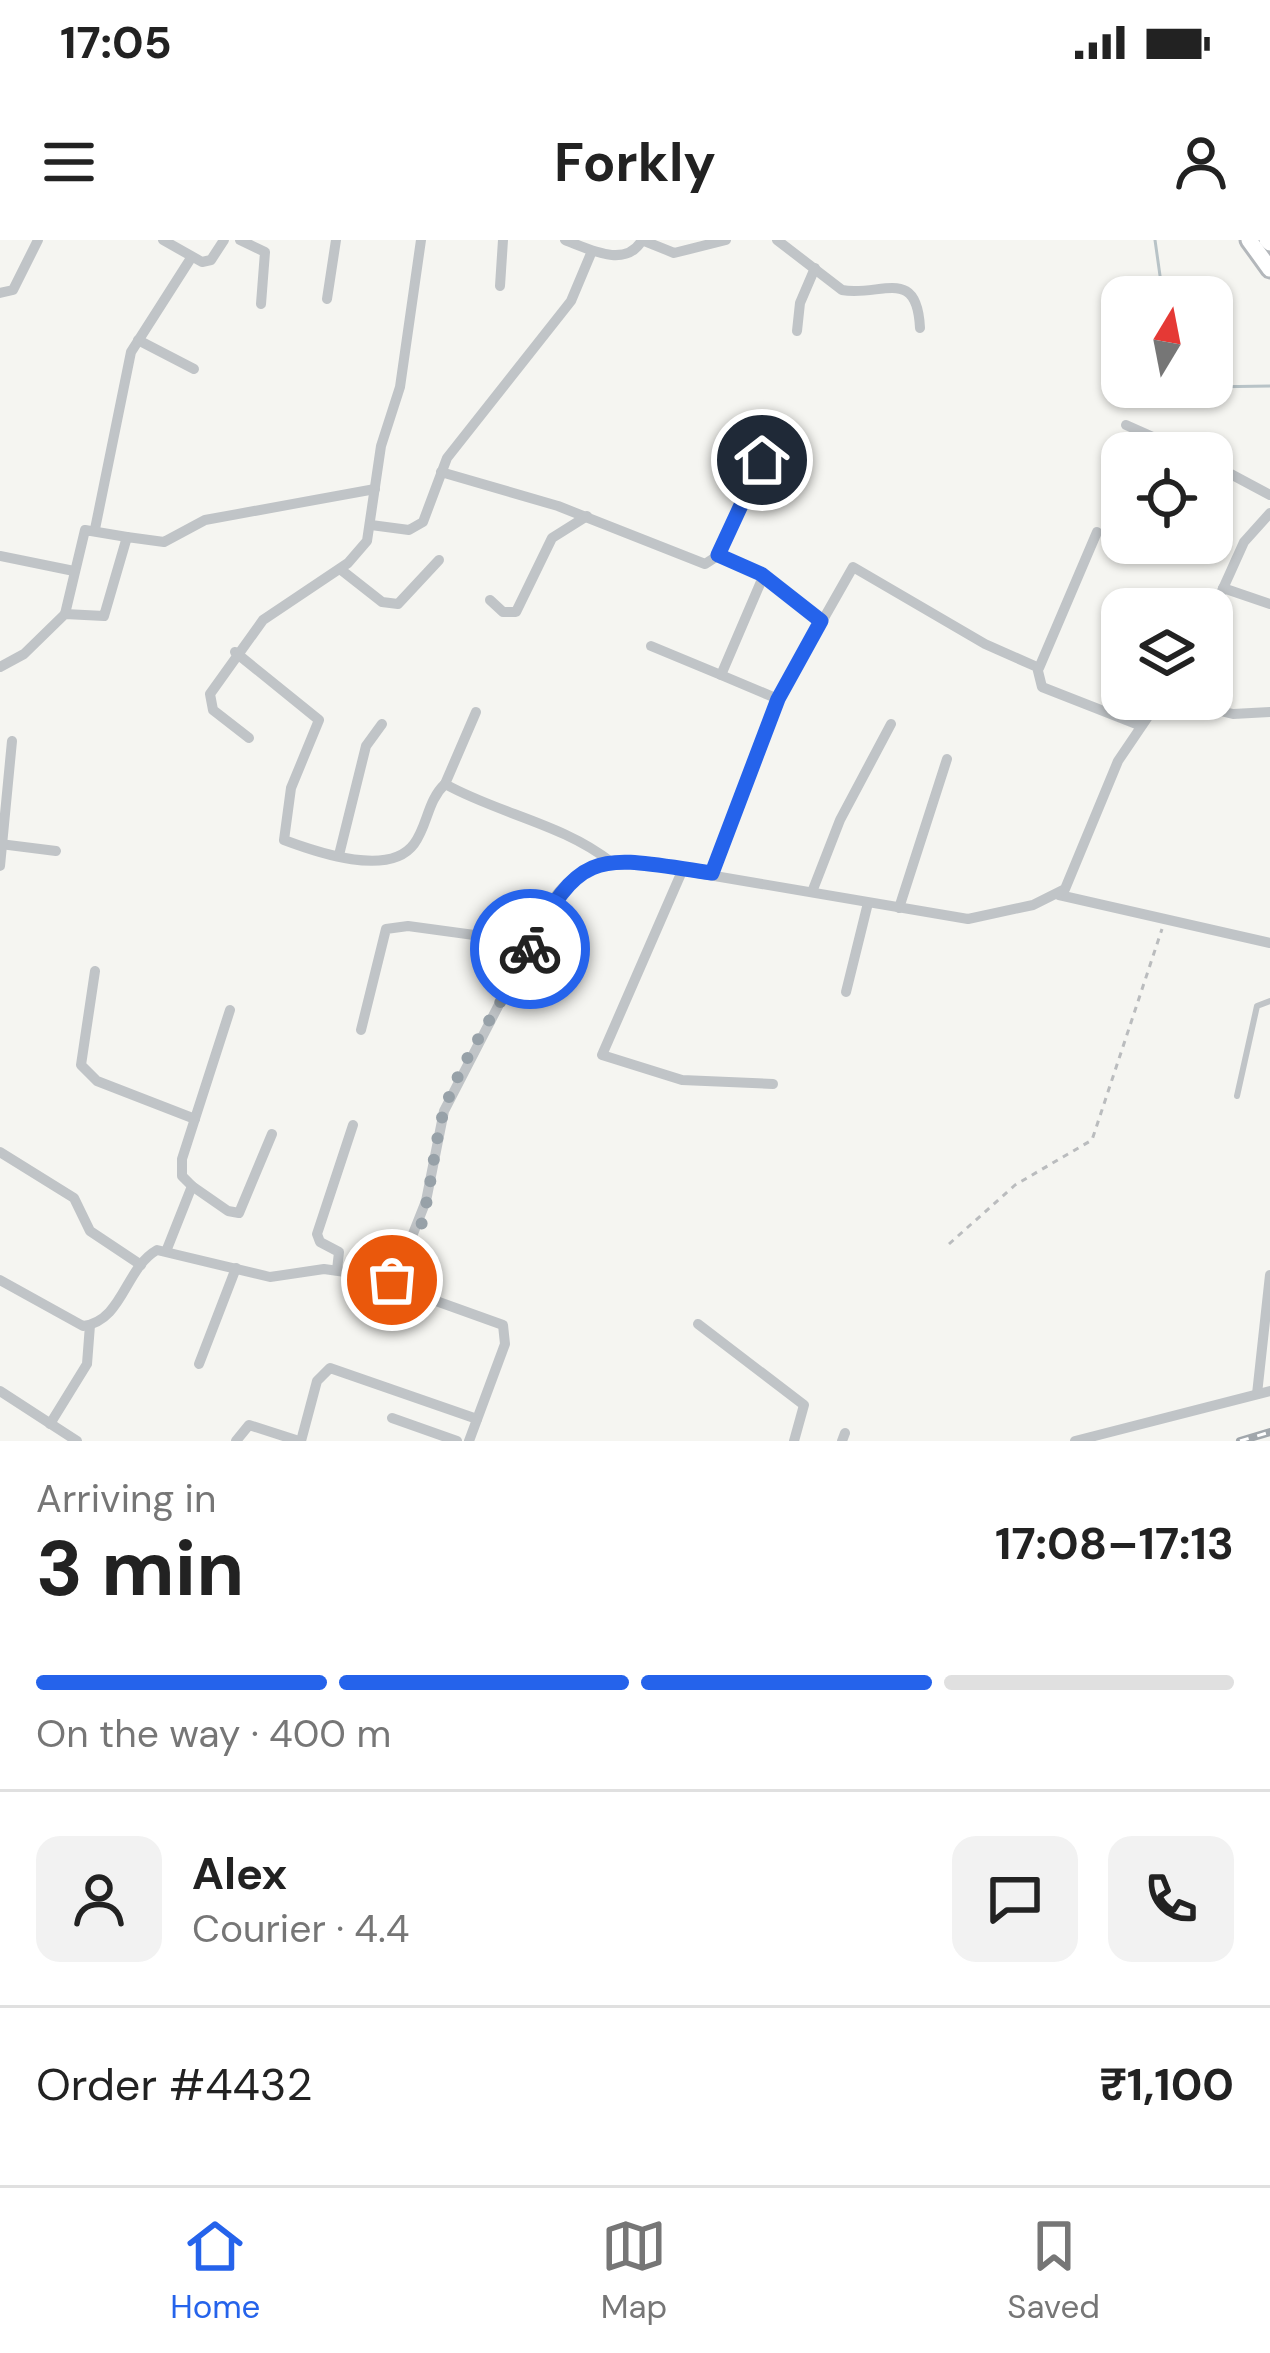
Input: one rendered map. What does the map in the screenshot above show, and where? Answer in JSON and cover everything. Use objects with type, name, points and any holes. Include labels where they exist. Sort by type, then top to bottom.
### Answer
[{"type":"main road","points":[[1249,240],[1270,269]]},
{"type":"street","points":[[0,293],[13,290],[20,281],[38,240]]},
{"type":"street","points":[[163,240],[191,258],[212,260],[224,240]]},
{"type":"street","points":[[240,240],[266,252],[261,304]]},
{"type":"street","points":[[327,299],[336,240]]},
{"type":"street","points":[[249,738],[210,702],[214,683],[263,620],[363,549],[371,525],[381,446],[400,387],[421,240]]},
{"type":"street","points":[[500,286],[503,240]]},
{"type":"street","points":[[565,240],[622,256],[636,250],[642,240],[674,253],[726,240]]},
{"type":"street","points":[[777,240],[842,290],[892,285],[904,290],[916,302],[920,328]]},
{"type":"street","points":[[371,525],[416,529],[441,472],[571,301],[592,250]]},
{"type":"street","points":[[95,529],[125,370],[138,340],[191,258]]},
{"type":"street","points":[[797,331],[800,303],[815,268]]},
{"type":"street","points":[[138,340],[194,369]]},
{"type":"street","points":[[1126,425],[1142,432]]},
{"type":"street","points":[[441,472],[586,516],[697,562],[712,563],[762,460]]},
{"type":"street","points":[[1233,475],[1270,495]]},
{"type":"street","points":[[0,668],[24,654],[65,614],[82,536],[95,529],[164,542],[205,520],[376,489]]},
{"type":"street","points":[[1223,588],[1244,542],[1270,513]]},
{"type":"street","points":[[490,600],[503,612],[516,612],[552,538],[586,516]]},
{"type":"street","points":[[1097,532],[1039,668],[1042,687],[1139,724]]},
{"type":"street","points":[[65,614],[96,619],[107,612],[127,537]]},
{"type":"street","points":[[718,555],[763,577],[821,621]]},
{"type":"street","points":[[0,556],[74,572]]},
{"type":"street","points":[[340,569],[390,604],[405,599],[439,560]]},
{"type":"street","points":[[712,873],[778,699],[855,567],[985,644],[1039,668]]},
{"type":"street","points":[[721,675],[763,577]]},
{"type":"street","points":[[1233,592],[1270,604]]},
{"type":"street","points":[[651,646],[778,699]]},
{"type":"street","points":[[235,652],[319,721],[291,788],[281,830],[289,842],[339,855],[370,860],[405,853],[445,784],[476,712]]},
{"type":"street","points":[[1233,712],[1270,712]]},
{"type":"street","points":[[1059,895],[1142,720]]},
{"type":"street","points":[[339,855],[366,746],[382,724]]},
{"type":"street","points":[[812,892],[870,757],[891,724]]},
{"type":"street","points":[[0,866],[12,741]]},
{"type":"street","points":[[899,908],[947,759]]},
{"type":"street","points":[[445,784],[498,812],[578,838],[611,862]]},
{"type":"street","points":[[2,844],[56,851]]},
{"type":"street","points":[[394,1279],[426,1201],[444,1111],[571,878],[611,862],[712,873],[980,919],[1059,895],[1270,943]]},
{"type":"street","points":[[683,869],[602,1055],[682,1080],[773,1084]]},
{"type":"street","points":[[846,992],[868,902]]},
{"type":"street","points":[[361,1030],[386,929],[409,926],[533,943]]},
{"type":"street","points":[[95,971],[81,1066],[97,1081],[195,1119]]},
{"type":"street","points":[[230,1010],[180,1169],[192,1186],[228,1211],[239,1213],[272,1134]]},
{"type":"street","points":[[337,1270],[339,1252],[320,1242],[317,1234],[353,1125]]},
{"type":"street","points":[[0,1152],[74,1198],[90,1231],[141,1264]]},
{"type":"street","points":[[167,1249],[192,1186]]},
{"type":"street","points":[[0,1280],[72,1324],[90,1325],[107,1316],[149,1254],[167,1249],[270,1277],[337,1270],[394,1279],[411,1292],[492,1317],[503,1325],[505,1344],[469,1441]]},
{"type":"street","points":[[199,1364],[236,1268]]},
{"type":"street","points":[[1076,1441],[1263,1392],[1270,1275]]},
{"type":"street","points":[[698,1324],[802,1403],[806,1412],[794,1441]]},
{"type":"street","points":[[50,1424],[87,1364],[90,1325]]},
{"type":"street","points":[[236,1441],[249,1425],[300,1441],[317,1381],[330,1368],[477,1419]]},
{"type":"street","points":[[0,1391],[77,1441]]},
{"type":"street","points":[[392,1418],[457,1441]]},
{"type":"lane","points":[[1237,1096],[1258,1006],[1270,1001]]},
{"type":"path","points":[[950,1244],[1015,1186],[1092,1140],[1165,922]]},
{"type":"waterway","points":[[1155,240],[1160,276]]},
{"type":"waterway","points":[[1233,387],[1270,386]]},
{"type":"railway","points":[[1240,1441],[1270,1432]]},
{"type":"way so far","points":[[392,1280],[406,1259],[426,1201],[444,1111],[530,949]]},
{"type":"route","points":[[530,949],[554,898],[571,878],[594,865],[611,862],[712,873],[778,699],[821,621],[761,574],[718,555],[762,460]]}]
